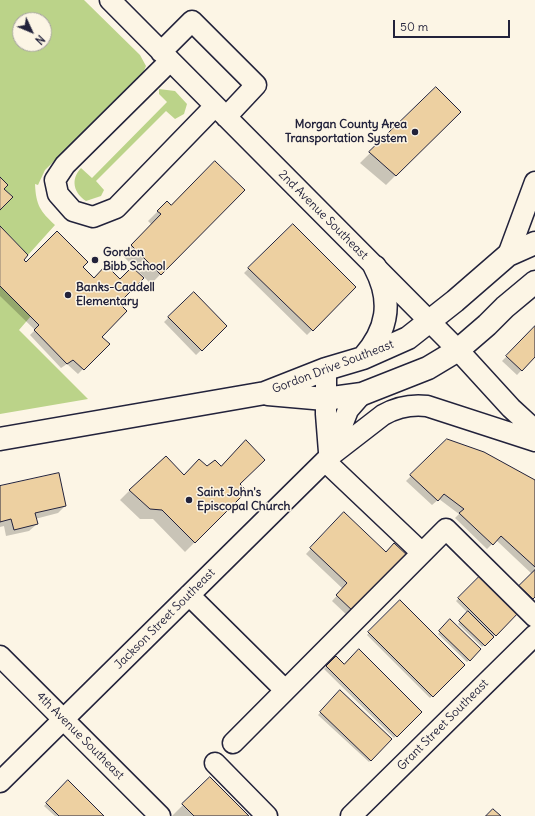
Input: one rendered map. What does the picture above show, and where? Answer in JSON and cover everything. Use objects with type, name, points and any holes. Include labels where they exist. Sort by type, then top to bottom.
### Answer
[{"type":"main road","name":"Gordon Drive Southeast","points":[[0,439],[265,393],[326,369],[363,358],[408,338],[430,322],[508,254],[535,243]]},
{"type":"main road","points":[[363,358],[378,338],[386,314],[384,290],[381,278],[375,267]]},
{"type":"main road","name":"Gordon Drive Southeast","points":[[265,393],[325,399],[362,394],[428,368],[458,350],[535,282]]},
{"type":"street","name":"2nd Avenue Southeast","points":[[110,0],[458,350],[511,408],[535,430]]},
{"type":"street","points":[[192,21],[256,85],[220,112],[116,208],[93,217],[73,211],[58,194],[55,180],[65,165],[166,57],[192,21]]},
{"type":"street","points":[[508,254],[534,195]]},
{"type":"street","points":[[326,369],[325,399],[327,459],[422,553]]},
{"type":"street","name":"Jackson Street Southeast","points":[[0,782],[327,459],[348,410],[362,394]]},
{"type":"street","points":[[327,459],[383,414],[410,405],[426,406],[535,441]]},
{"type":"street","points":[[233,743],[446,529],[535,617]]},
{"type":"street","points":[[189,595],[285,690]]},
{"type":"street","name":"Grant Street Southeast","points":[[351,816],[535,635]]},
{"type":"street","name":"4th Avenue Southeast","points":[[0,656],[160,816]]},
{"type":"street","points":[[215,763],[267,816]]},
{"type":"green space","points":[[0,0],[84,0],[140,55],[146,66],[142,75],[45,170],[38,185],[35,184],[38,203],[42,211],[55,225],[28,255],[0,226],[0,210],[13,197],[4,189],[8,185],[0,177]]},
{"type":"green space","points":[[159,89],[175,91],[187,104],[184,114],[175,119],[166,111],[96,181],[104,190],[101,196],[86,201],[76,190],[75,177],[81,168],[92,178],[167,102],[159,94]]},
{"type":"green space","points":[[0,286],[31,316],[19,330],[88,399],[0,414]]},
{"type":"building","name":"Morgan County Area Transportation System","points":[[436,87],[461,112],[396,176],[369,152]]},
{"type":"building","points":[[215,161],[245,190],[161,275],[131,245],[161,214],[157,211],[167,201],[171,205]]},
{"type":"building","points":[[0,177],[8,185],[4,189],[13,197],[0,210]]},
{"type":"building","points":[[293,224],[356,287],[313,331],[248,268]]},
{"type":"building","name":"Banks-Caddell Elementary","points":[[0,226],[28,255],[24,260],[26,262],[57,231],[88,262],[83,267],[94,278],[106,265],[120,279],[132,267],[144,278],[119,303],[127,311],[102,337],[110,344],[84,370],[73,360],[67,364],[34,330],[39,325],[0,286]]},
{"type":"building","points":[[194,292],[227,326],[202,351],[168,317]]},
{"type":"building","points":[[535,326],[535,357],[522,371],[506,356]]},
{"type":"building","points":[[447,439],[484,452],[535,480],[535,567],[501,536],[493,545],[459,513],[464,509],[444,494],[438,501],[410,475]]},
{"type":"building","name":"Saint John's Episcopal Church","points":[[246,440],[265,460],[240,484],[247,491],[195,543],[162,510],[150,509],[129,490],[166,456],[184,475],[199,459],[207,466],[215,460],[221,466]]},
{"type":"building","points":[[59,473],[66,506],[35,513],[38,524],[14,530],[11,519],[0,522],[0,486]]},
{"type":"building","points":[[344,512],[386,552],[394,543],[409,557],[355,613],[336,595],[347,583],[310,548]]},
{"type":"building","points":[[535,570],[535,597],[533,599],[519,586]]},
{"type":"building","points":[[483,573],[521,610],[496,636],[458,598]]},
{"type":"building","points":[[400,600],[465,665],[433,697],[368,632]]},
{"type":"building","points":[[468,611],[494,637],[485,646],[459,621]]},
{"type":"building","points":[[450,619],[481,649],[470,661],[439,631]]},
{"type":"building","points":[[359,649],[422,712],[397,737],[326,666],[336,656],[344,664]]},
{"type":"building","points":[[340,690],[392,739],[371,761],[320,712]]},
{"type":"building","points":[[210,777],[249,816],[194,816],[182,804]]},
{"type":"building","points":[[68,780],[104,816],[59,816],[46,803]]},
{"type":"building","points":[[493,809],[501,816],[486,816]]},
{"type":"place","name":"Morgan County Area Transportation System","points":[[415,132]]},
{"type":"place","name":"Gordon Bibb School","points":[[95,260]]},
{"type":"place","name":"Banks-Caddell Elementary","points":[[68,295]]},
{"type":"place","name":"Saint John's Episcopal Church","points":[[189,500]]}]
